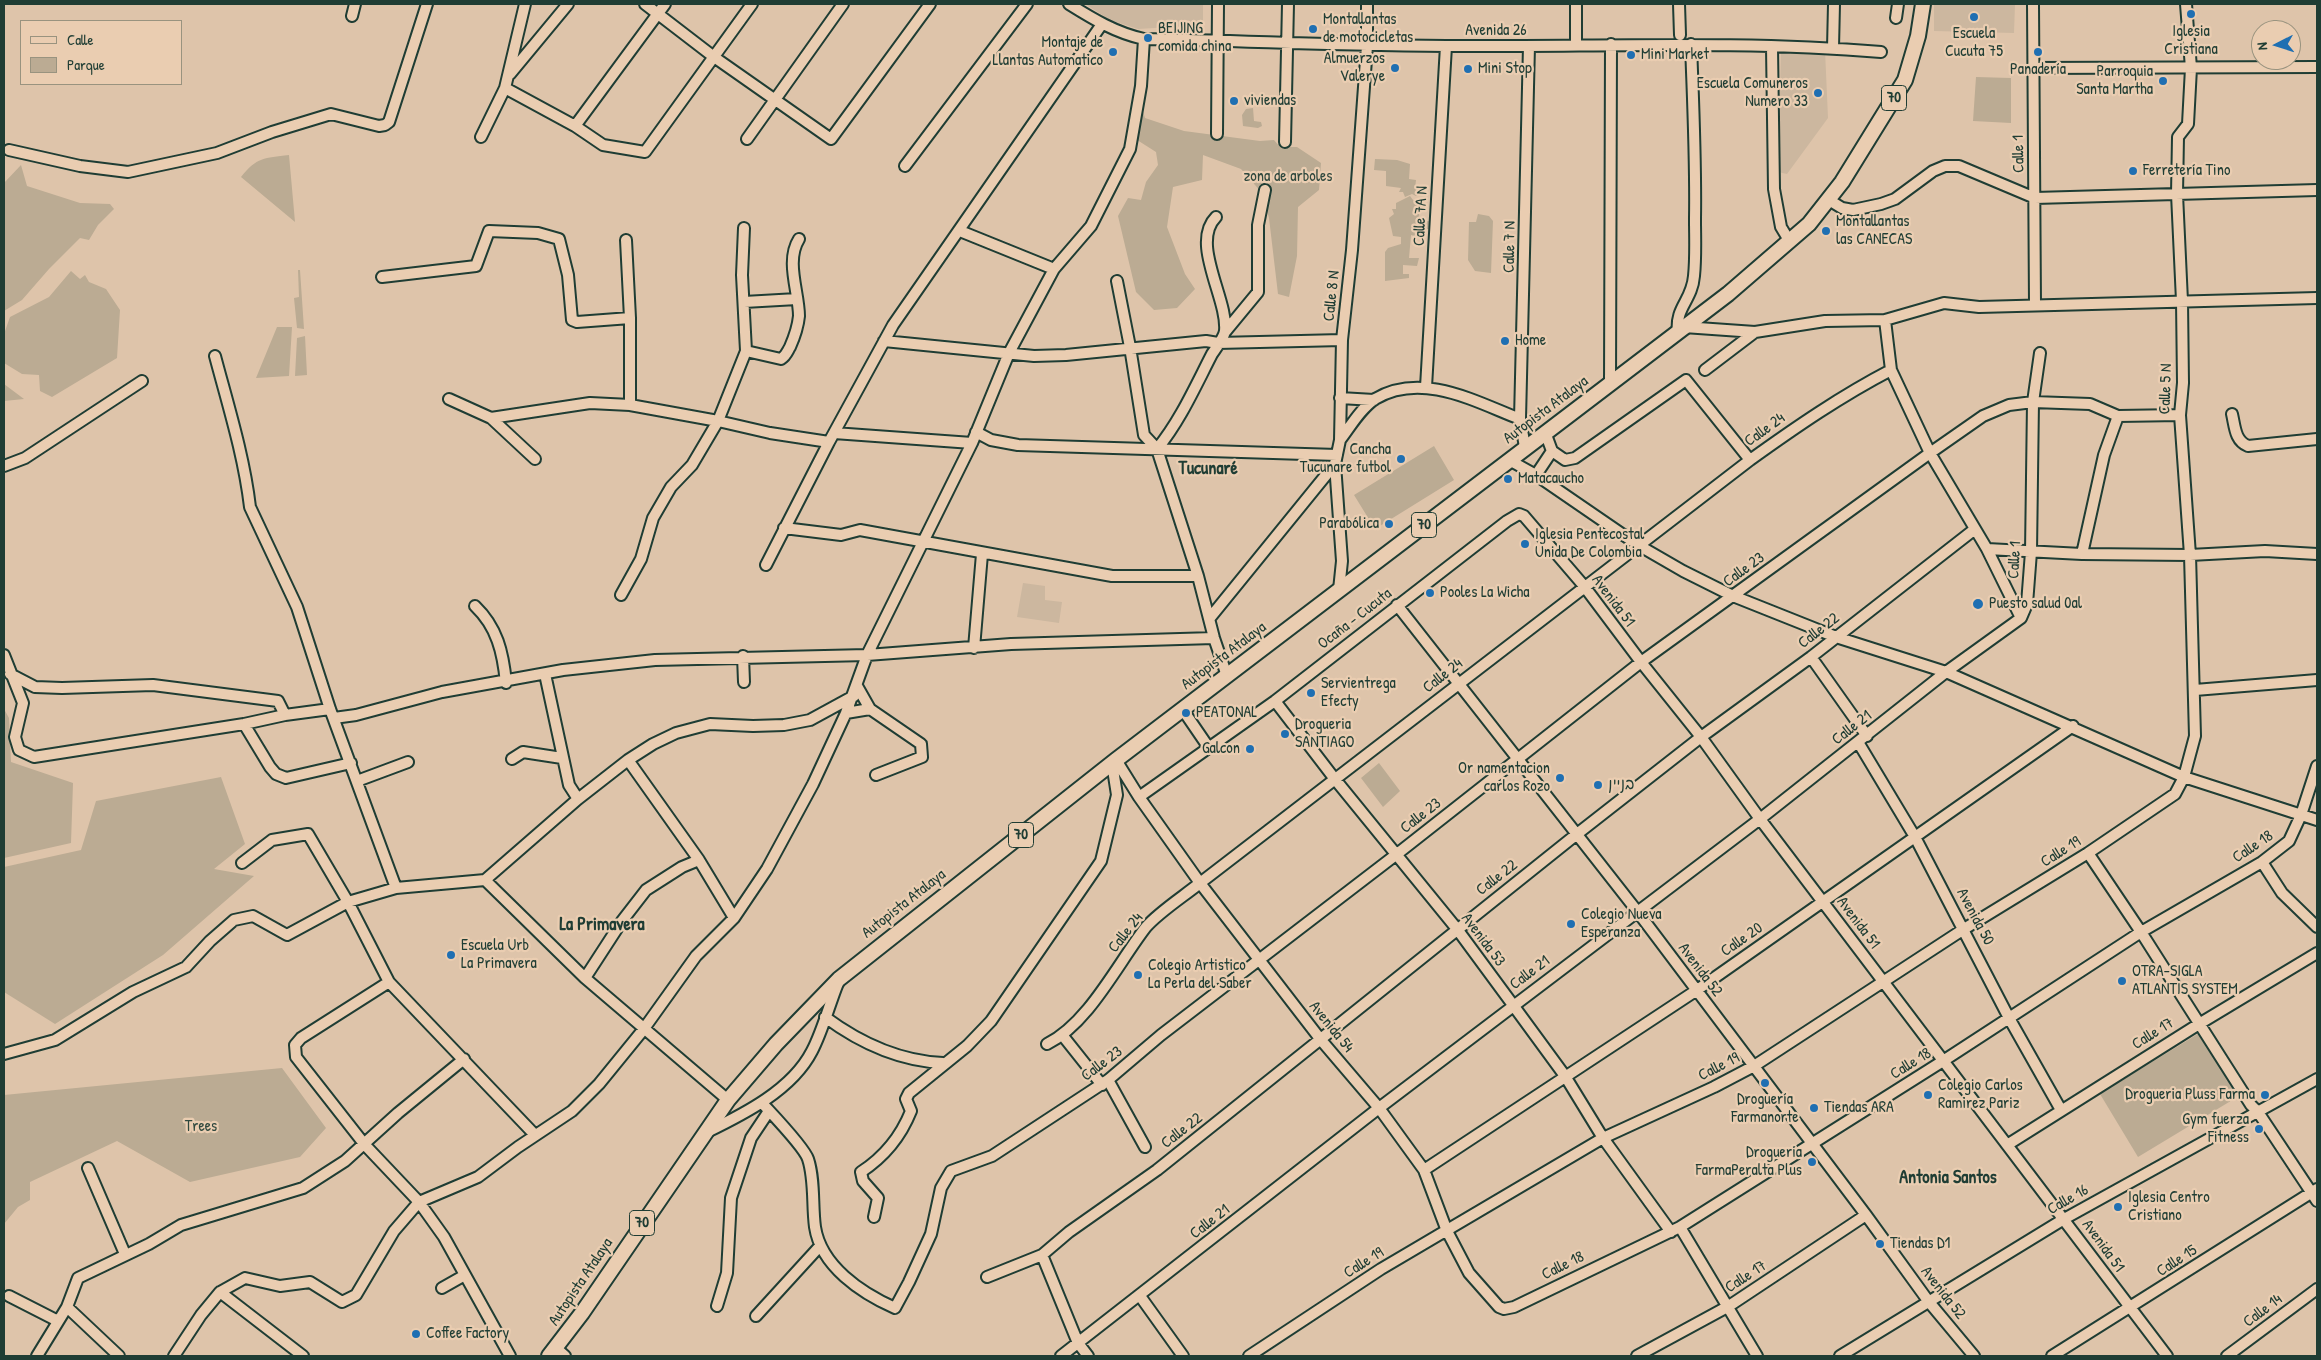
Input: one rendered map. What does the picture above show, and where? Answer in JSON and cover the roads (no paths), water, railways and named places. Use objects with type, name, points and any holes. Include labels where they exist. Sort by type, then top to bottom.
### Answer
[{"type":"main road","name":"Autopista Atalaya","points":[[556,1354],[728,1100],[776,1044],[839,979],[1114,761],[1681,330],[1790,242],[1829,200],[1905,80],[1918,36],[1923,4]]},
{"type":"street","points":[[352,16],[355,4]]},
{"type":"street","points":[[9,150],[80,166],[128,172],[217,153],[272,132],[331,114],[379,126],[385,125],[389,122],[427,4]]},
{"type":"street","points":[[481,137],[505,88],[525,4]]},
{"type":"street","points":[[508,76],[568,4]]},
{"type":"street","points":[[645,4],[714,58],[776,99],[831,139],[930,4]]},
{"type":"street","points":[[575,126],[665,4]]},
{"type":"street","points":[[505,88],[575,126],[603,145],[645,152],[752,4]]},
{"type":"street","points":[[747,139],[843,4]]},
{"type":"street","points":[[905,166],[1027,4]]},
{"type":"street","name":"Avenida 26","points":[[1069,4],[1102,24],[1144,39],[1367,46],[1692,44],[1833,48],[1881,52]]},
{"type":"street","points":[[1217,134],[1218,4]]},
{"type":"street","points":[[1285,142],[1288,4]]},
{"type":"street","name":"Calle 8 N","points":[[1339,590],[1342,561],[1336,459],[1340,440],[1342,340],[1352,250],[1367,46],[1367,4]]},
{"type":"street","points":[[1576,4],[1576,45]]},
{"type":"street","points":[[1679,4],[1680,35]]},
{"type":"street","points":[[1833,48],[1834,4]]},
{"type":"street","points":[[1896,18],[1898,4]]},
{"type":"street","name":"Calle 1","points":[[2033,4],[2035,304]]},
{"type":"street","name":"Calle 5 N","points":[[2184,776],[2195,736],[2190,555],[2180,415],[2183,383],[2182,301],[2177,194],[2178,138],[2188,124],[2191,68],[2186,4]]},
{"type":"street","points":[[766,565],[884,340],[1102,24]]},
{"type":"street","points":[[174,1356],[201,1315],[220,1292],[245,1278],[280,1286],[310,1282],[342,1302],[356,1295],[394,1231],[419,1202],[478,1177],[578,1104],[615,1065],[643,1030],[696,956],[734,918],[768,869],[813,784],[846,713],[867,655],[972,443],[1010,353],[1054,270],[1092,226],[1130,149],[1141,86],[1144,39]]},
{"type":"street","points":[[1610,384],[1611,44]]},
{"type":"street","points":[[1692,44],[1695,198],[1694,277],[1689,296],[1678,312],[1676,319],[1681,330],[1755,332],[1825,321],[1885,320],[1944,303],[1978,307],[2317,298]]},
{"type":"street","name":"Calle 7A N","points":[[1426,387],[1446,46]]},
{"type":"street","name":"Calle 7 N","points":[[1525,447],[1520,419],[1529,46]]},
{"type":"street","points":[[1772,47],[1774,189],[1781,227],[1790,242]]},
{"type":"street","points":[[2032,68],[2317,67]]},
{"type":"street","points":[[1829,200],[1842,208],[1853,210],[1881,204],[1895,199],[1932,171],[1945,166],[1959,166],[2035,198],[2317,190]]},
{"type":"street","points":[[1157,450],[1170,433],[1225,332],[1258,292],[1258,225],[1265,190]]},
{"type":"street","points":[[1216,217],[1209,225],[1208,252],[1220,299],[1225,332]]},
{"type":"street","points":[[621,595],[641,559],[653,518],[671,487],[692,465],[718,420],[746,351],[742,275],[744,228]]},
{"type":"street","points":[[382,277],[476,266],[489,231],[538,233],[556,237],[561,242],[568,275],[572,320],[577,322],[630,318]]},
{"type":"street","points":[[960,231],[1054,270]]},
{"type":"street","points":[[746,351],[780,359],[785,356],[793,340],[799,319],[794,260],[795,248],[799,239]]},
{"type":"street","points":[[626,240],[630,318],[630,405]]},
{"type":"street","points":[[1117,281],[1144,435],[1157,450],[1198,576],[1214,638],[1227,676]]},
{"type":"street","points":[[744,302],[797,299]]},
{"type":"street","points":[[1885,320],[1891,370],[1930,453],[1987,549],[2021,618]]},
{"type":"street","points":[[1705,370],[1755,332]]},
{"type":"street","points":[[884,340],[1034,356],[1066,355],[1130,347],[1206,341],[1218,343],[1342,340]]},
{"type":"street","name":"Calle 1","points":[[2021,618],[2027,604],[2031,552],[2033,402],[2040,353]]},
{"type":"street","points":[[215,356],[248,490],[250,507],[297,607],[332,714],[396,888]]},
{"type":"street","name":"Calle 24","points":[[1048,1044],[1063,1036],[1100,994],[1148,926],[1200,883],[1334,778],[1750,460],[1806,420],[1852,391],[1891,370]]},
{"type":"street","points":[[1545,432],[1552,451],[1565,460],[1575,458],[1686,380],[1750,460]]},
{"type":"street","points":[[4,466],[25,458],[142,381]]},
{"type":"street","points":[[1340,398],[1374,400],[1402,389],[1426,387],[1457,394],[1520,419]]},
{"type":"street","points":[[450,399],[492,418],[535,459]]},
{"type":"street","points":[[1340,440],[1374,400]]},
{"type":"street","name":"Calle 23","points":[[820,1246],[831,1262],[847,1277],[879,1301],[895,1308],[931,1234],[941,1188],[952,1171],[992,1156],[1105,1083],[1161,1035],[1397,854],[1641,662],[1983,416],[2009,405],[2033,402],[2090,404],[2118,416]]},
{"type":"street","points":[[492,418],[590,403],[630,405],[718,420],[770,433],[972,443]]},
{"type":"street","points":[[2232,414],[2237,437],[2241,444],[2248,446],[2317,439]]},
{"type":"street","points":[[2082,554],[2104,455],[2118,416],[2180,415]]},
{"type":"street","points":[[976,432],[991,440],[1018,445],[1336,459]]},
{"type":"street","points":[[1536,475],[1552,451]]},
{"type":"street","points":[[1209,619],[1336,459]]},
{"type":"street","points":[[1510,460],[1536,475],[1638,545],[1683,571],[1733,596],[1836,637],[1946,672],[2184,776],[2317,820]]},
{"type":"street","name":"Avenida 51","points":[[1520,514],[1530,522],[1584,586],[1701,737],[1760,819],[2167,1356]]},
{"type":"street","name":"Ocaña - Cucuta","points":[[1139,798],[1275,701],[1507,521],[1520,514]]},
{"type":"street","points":[[784,528],[841,535],[860,530],[924,540],[982,554],[1112,576],[1198,576]]},
{"type":"street","name":"Calle 22","points":[[987,1277],[1042,1255],[1069,1232],[1157,1170],[1322,1040],[1457,929],[1577,834],[1701,737],[1811,657],[1975,529]]},
{"type":"street","points":[[1987,549],[2082,554],[2190,555],[2264,551],[2317,554]]},
{"type":"street","points":[[974,648],[982,554]]},
{"type":"street","name":"Avenida 52","points":[[1397,605],[1637,911],[1866,1215],[1929,1302],[1974,1356]]},
{"type":"street","points":[[475,606],[488,619],[494,632],[504,662],[506,682]]},
{"type":"street","name":"Calle 21","points":[[1061,1356],[1379,1108],[1760,819],[1946,672],[2021,618]]},
{"type":"street","points":[[4,654],[10,674],[23,703],[15,737],[19,750],[34,757],[244,724],[285,714],[356,716],[442,692],[544,674],[655,660],[743,656],[867,655],[1064,642],[1214,638]]},
{"type":"street","points":[[743,656],[744,682]]},
{"type":"street","name":"Avenida 50","points":[[1811,657],[1862,739],[1916,837],[2009,1018],[2061,1110]]},
{"type":"street","points":[[10,674],[35,687],[153,685],[278,701],[285,714]]},
{"type":"street","points":[[544,674],[569,785],[578,799]]},
{"type":"street","points":[[2195,690],[2317,680]]},
{"type":"street","points":[[855,690],[870,709],[921,744],[923,750],[922,757],[876,775]]},
{"type":"street","points":[[4,1054],[55,1040],[133,992],[186,967],[210,941],[234,920],[253,916],[287,935],[348,902],[396,888],[485,880],[578,799],[628,760],[653,744],[676,733],[710,724],[784,725],[810,720],[855,690]]},
{"type":"street","name":"Avenida 53","points":[[1275,701],[1334,778],[1457,929],[1514,1005],[1565,1076],[1603,1138],[1675,1229],[1729,1306],[1757,1356]]},
{"type":"street","points":[[846,713],[870,709]]},
{"type":"street","points":[[1183,710],[1209,748]]},
{"type":"street","points":[[244,724],[276,774],[286,778],[351,762]]},
{"type":"street","name":"Calle 20","points":[[1424,1170],[1696,990],[2073,726]]},
{"type":"street","points":[[512,759],[523,752],[562,758]]},
{"type":"street","points":[[628,760],[699,860],[734,918]]},
{"type":"street","points":[[874,1217],[878,1198],[862,1181],[861,1172],[885,1154],[907,1119],[911,1111],[906,1098],[909,1093],[943,1063],[967,1046],[991,1022],[1101,861],[1117,795],[1114,761]]},
{"type":"street","name":"Avenida 54","points":[[1114,761],[1200,883],[1322,1040],[1379,1108],[1424,1170],[1446,1231],[1469,1273],[1499,1308],[1514,1307]]},
{"type":"street","points":[[357,780],[408,762]]},
{"type":"street","name":"Calle 18","points":[[1514,1307],[1675,1229],[1943,1061],[2141,932],[2262,862],[2289,841],[2301,815],[2317,766]]},
{"type":"street","name":"Calle 19","points":[[1249,1356],[1381,1269],[1603,1138],[1714,1087],[1754,1066],[1964,929],[2088,853],[2175,794],[2184,776]]},
{"type":"street","points":[[242,863],[272,840],[308,834],[348,902],[389,982],[535,1135]]},
{"type":"street","points":[[2088,853],[2141,932],[2251,1105],[2258,1112],[2315,1194]]},
{"type":"street","points":[[585,978],[622,921],[646,890],[676,871],[699,860]]},
{"type":"street","points":[[2262,862],[2282,893],[2317,927]]},
{"type":"street","points":[[485,880],[585,978],[643,1030],[728,1100]]},
{"type":"street","name":"Calle 17","points":[[2007,1145],[2199,1024],[2317,953]]},
{"type":"street","points":[[717,1306],[728,1273],[731,1198],[751,1138],[765,1107],[811,1052],[839,979]]},
{"type":"street","points":[[389,982],[301,1038],[296,1045],[296,1057],[364,1144],[419,1202],[444,1236],[510,1356]]},
{"type":"street","points":[[825,1017],[846,1033],[871,1046],[901,1057],[924,1062],[943,1063]]},
{"type":"street","points":[[1063,1036],[1105,1083],[1145,1147]]},
{"type":"street","points":[[37,1356],[67,1307],[78,1278],[149,1244],[182,1225],[303,1188],[333,1170],[464,1059]]},
{"type":"street","name":"Calle 16","points":[[1840,1356],[2064,1219],[2317,1079]]},
{"type":"street","points":[[704,1134],[765,1107]]},
{"type":"street","points":[[756,1316],[820,1246],[816,1228],[808,1157],[765,1107]]},
{"type":"street","points":[[88,1168],[125,1254]]},
{"type":"street","name":"Calle 15","points":[[2052,1356],[2315,1194]]},
{"type":"street","name":"Calle 17","points":[[1637,1356],[1729,1306],[1866,1215]]},
{"type":"street","points":[[1042,1255],[1078,1343],[1088,1356]]},
{"type":"street","points":[[442,1288],[465,1275]]},
{"type":"street","name":"Calle 14","points":[[2227,1356],[2317,1290]]},
{"type":"street","points":[[220,1292],[303,1356]]},
{"type":"street","points":[[9,1296],[58,1321]]},
{"type":"street","points":[[1140,1296],[1183,1356]]},
{"type":"street","points":[[67,1307],[119,1356]]},
{"type":"place","name":"Iglesia Cristiana","points":[[2191,14]]},
{"type":"place","name":"Escuela Cucuta 75","points":[[1974,17]]},
{"type":"place","name":"Montallantas de motocicletas","points":[[1313,29]]},
{"type":"place","name":"BEIJING comida china","points":[[1148,38]]},
{"type":"place","name":"Montaje de Llantas Automatico","points":[[1113,52]]},
{"type":"place","name":"Panadería","points":[[2038,52]]},
{"type":"place","name":"Mini Market","points":[[1631,55]]},
{"type":"place","name":"Almuerzos Valerye","points":[[1395,68]]},
{"type":"place","name":"Mini Stop","points":[[1468,69]]},
{"type":"place","name":"Parroquia Santa Martha","points":[[2163,81]]},
{"type":"place","name":"Escuela Comuneros Numero 33","points":[[1818,93]]},
{"type":"place","name":"viviendas","points":[[1234,101]]},
{"type":"place","name":"Ferretería Tino","points":[[2133,171]]},
{"type":"place","name":"Montallantas las CANECAS","points":[[1826,231]]},
{"type":"place","name":"Home","points":[[1505,341]]},
{"type":"place","name":"Cancha Tucunare futbol","points":[[1401,459]]},
{"type":"place","name":"Matacaucho","points":[[1508,479]]},
{"type":"place","name":"Parabólica","points":[[1389,524]]},
{"type":"place","name":"Iglesia Pentecostal Unida De Colombia","points":[[1525,544]]},
{"type":"place","name":"Pooles La Wicha","points":[[1430,593]]},
{"type":"place","name":"Puesto salud 0al","points":[[1978,604]]},
{"type":"place","name":"Servientrega Efecty","points":[[1311,693]]},
{"type":"place","name":"PEATONAL","points":[[1186,713]]},
{"type":"place","name":"Drogueria SANTIAGO","points":[[1285,734]]},
{"type":"place","name":"Galcon","points":[[1250,749]]},
{"type":"place","name":"Or namentacion carlos Rozo","points":[[1560,778]]},
{"type":"place","name":"בניין","points":[[1598,785]]},
{"type":"place","name":"Colegio Nueva Esperanza","points":[[1571,924]]},
{"type":"place","name":"Escuela Urb La Primavera","points":[[451,955]]},
{"type":"place","name":"Colegio Artistico La Perla del Saber","points":[[1138,975]]},
{"type":"place","name":"OTRA-SIGLA ATLANTIS SYSTEM","points":[[2122,981]]},
{"type":"place","name":"Droguería Farmanorte","points":[[1765,1083]]},
{"type":"place","name":"Colegio Carlos Ramirez Pariz","points":[[1928,1095]]},
{"type":"place","name":"Drogueria Pluss Farma","points":[[2265,1095]]},
{"type":"place","name":"Tiendas ARA","points":[[1814,1108]]},
{"type":"place","name":"Gym fuerza Fitness","points":[[2259,1129]]},
{"type":"place","name":"Drogueria FarmaPeralta Plus","points":[[1812,1162]]},
{"type":"place","name":"Iglesia Centro Cristiano","points":[[2118,1207]]},
{"type":"place","name":"Tiendas D1","points":[[1880,1244]]},
{"type":"place","name":"Coffee Factory","points":[[416,1334]]},
{"type":"district","name":"Tucunaré","points":[[1208,469]]},
{"type":"district","name":"La Primavera","points":[[602,925]]},
{"type":"district","name":"Antonia Santos","points":[[1948,1178]]},
{"type":"park label","name":"zona de arboles","points":[[1288,177]]},
{"type":"park label","name":"Trees","points":[[201,1127]]}]
